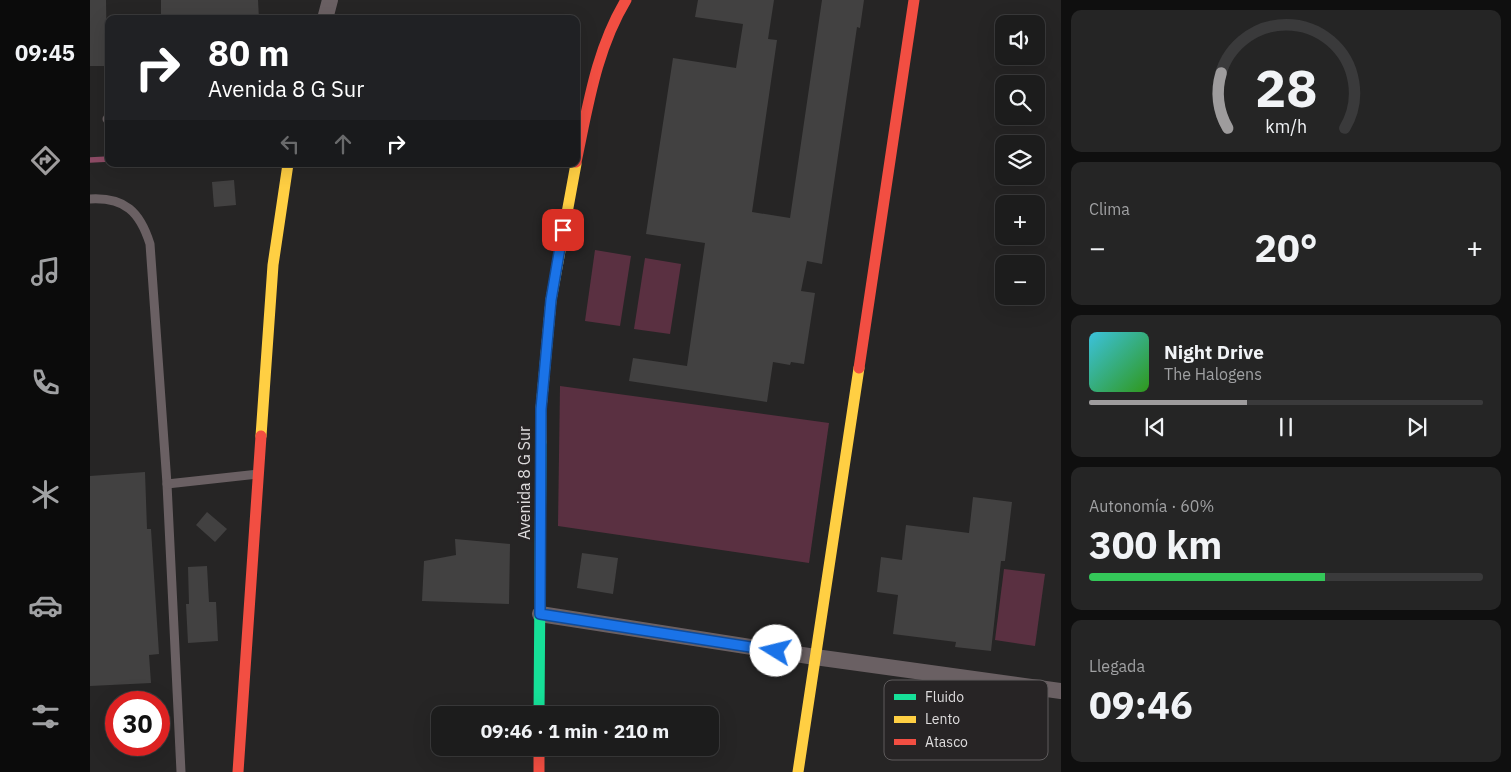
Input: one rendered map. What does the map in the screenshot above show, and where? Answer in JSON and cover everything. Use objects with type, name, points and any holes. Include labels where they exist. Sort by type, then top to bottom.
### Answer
[{"type":"street","points":[[326,15],[330,0]]},
{"type":"street","name":"Avenida 8 G Sur","points":[[580,144],[599,54],[613,19],[626,0]]},
{"type":"street","points":[[798,772],[914,0]]},
{"type":"street","points":[[238,772],[250,643],[268,310],[281,199],[287,167]]},
{"type":"street","name":"Avenida 8 G Sur","points":[[539,706],[541,409],[551,300],[575,167]]},
{"type":"street","points":[[540,614],[815,657],[986,680]]},
{"type":"street","points":[[1048,688],[1061,690]]},
{"type":"street","points":[[539,756],[539,772]]},
{"type":"lane","points":[[90,199],[119,203],[137,214],[150,244],[182,772]]},
{"type":"lane","points":[[166,484],[258,474]]},
{"type":"shaded area","points":[[595,250],[631,256],[620,326],[585,321]]},
{"type":"shaded area","points":[[645,258],[681,264],[670,334],[634,329]]},
{"type":"shaded area","points":[[560,386],[829,423],[809,563],[558,526]]},
{"type":"shaded area","points":[[1004,569],[1045,574],[1035,646],[995,640]]},
{"type":"building","points":[[90,0],[106,0],[105,66],[90,66]]},
{"type":"building","points":[[161,0],[258,0],[259,15],[161,15]]},
{"type":"building","points":[[698,0],[774,0],[768,39],[777,40],[752,212],[790,218],[822,0],[864,0],[860,28],[857,27],[822,264],[807,261],[801,291],[815,293],[804,364],[791,362],[790,365],[773,362],[767,402],[629,381],[633,358],[687,366],[705,243],[646,234],[673,58],[736,68],[743,24],[695,17]]},
{"type":"building","points":[[234,180],[236,205],[214,207],[212,182]]},
{"type":"building","points":[[145,472],[147,529],[151,529],[159,654],[149,655],[151,683],[90,686],[90,476]]},
{"type":"building","points":[[973,497],[1012,502],[1005,561],[1001,561],[991,651],[955,647],[956,642],[893,634],[898,595],[877,592],[881,557],[902,560],[906,525],[969,533]]},
{"type":"building","points":[[207,512],[227,529],[215,542],[196,525]]},
{"type":"building","points":[[455,539],[510,544],[509,604],[422,601],[424,561],[456,555]]},
{"type":"building","points":[[582,553],[618,558],[613,594],[577,588]]},
{"type":"building","points":[[207,566],[209,602],[216,602],[218,641],[188,643],[186,604],[189,604],[188,567]]},
{"type":"waterway","points":[[90,160],[105,159]]},
{"type":"traffic: fast","points":[[539,706],[541,442]]},
{"type":"traffic: slow","points":[[261,436],[273,265],[288,167]]},
{"type":"traffic: slow","points":[[541,442],[541,409],[551,300],[575,167]]},
{"type":"traffic: slow","points":[[798,772],[859,368]]},
{"type":"traffic: jam","points":[[580,143],[600,58],[626,0]]},
{"type":"traffic: jam","points":[[859,368],[914,0]]},
{"type":"traffic: jam","points":[[238,772],[261,436]]},
{"type":"traffic: jam","points":[[539,756],[539,772]]},
{"type":"route","points":[[563,230],[551,300],[541,409],[540,614],[776,651]]}]
